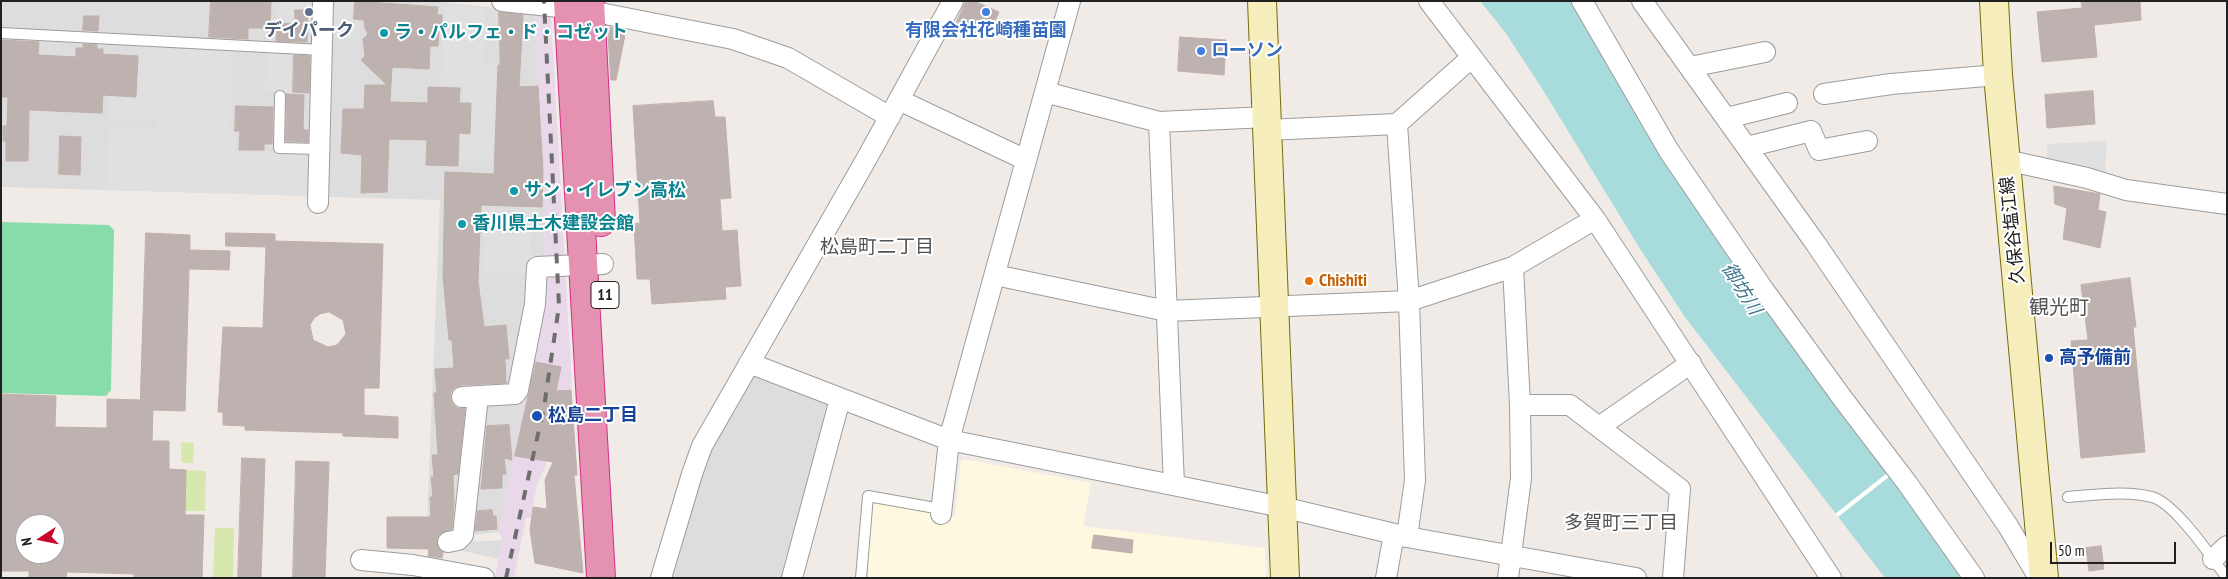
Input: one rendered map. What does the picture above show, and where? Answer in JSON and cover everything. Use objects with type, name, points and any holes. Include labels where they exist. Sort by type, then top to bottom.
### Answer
[{"type":"highway","name":"11","points":[[579,6],[594,264],[620,578]]},
{"type":"highway","name":"11","points":[[594,264],[601,578]]},
{"type":"main road","points":[[1262,1],[1285,578]]},
{"type":"main road","name":"久保谷塩江線","points":[[1994,1],[1998,74],[2044,578]]},
{"type":"street","points":[[318,203],[323,1]]},
{"type":"street","points":[[502,1],[579,6],[733,39],[788,58],[894,108],[1026,160]]},
{"type":"street","points":[[661,578],[702,446],[953,1]]},
{"type":"street","points":[[941,511],[949,440],[1070,1]]},
{"type":"street","points":[[1429,1],[1595,220],[1831,578]]},
{"type":"street","points":[[1582,1],[1669,151],[1761,286],[1843,400],[1907,483],[1974,578]]},
{"type":"street","points":[[1642,1],[1816,244],[2008,526],[2039,578]]},
{"type":"street","points":[[1690,67],[1765,52]]},
{"type":"street","points":[[1045,92],[1160,122],[1397,124],[1471,58]]},
{"type":"street","points":[[1824,94],[1891,84],[1998,74]]},
{"type":"street","points":[[1726,118],[1787,104]]},
{"type":"street","points":[[1160,122],[1174,485]]},
{"type":"street","points":[[1386,578],[1415,480],[1409,301],[1397,124]]},
{"type":"street","points":[[1747,147],[1811,131],[1819,150],[1867,141]]},
{"type":"street","points":[[2006,160],[2087,178],[2126,190],[2227,204]]},
{"type":"street","points":[[995,275],[1167,311],[1409,301],[1513,266],[1595,220]]},
{"type":"street","points":[[448,542],[458,540],[463,535],[470,396],[515,394],[518,390],[535,304],[537,267],[594,264]]},
{"type":"street","points":[[1508,578],[1521,478],[1520,405],[1513,266]]},
{"type":"street","points":[[749,363],[949,440],[1282,507],[1400,535],[1613,576],[1636,578]]},
{"type":"street","points":[[1599,427],[1691,363]]},
{"type":"street","points":[[792,578],[840,399]]},
{"type":"street","points":[[1520,405],[1570,405],[1680,489],[1673,578]]},
{"type":"street","points":[[361,560],[413,565],[484,578]]},
{"type":"lane","points":[[1,33],[322,50]]},
{"type":"lane","points":[[280,96],[279,148],[320,149]]},
{"type":"lane","points":[[2068,497],[2131,494],[2154,498],[2171,508],[2220,552],[2227,578]]},
{"type":"lane","points":[[861,578],[868,496],[941,511]]},
{"type":"shaded area","points":[[1,1],[320,1],[314,46],[1,29]]},
{"type":"shaded area","points":[[279,1],[320,1],[319,23],[278,22]]},
{"type":"shaded area","points":[[330,1],[429,1],[535,12],[546,214],[545,257],[530,256],[529,304],[508,389],[470,408],[454,540],[426,544],[440,200],[329,197],[324,192]]},
{"type":"shaded area","points":[[330,1],[354,1],[353,22],[359,22],[358,39],[329,38]]},
{"type":"shaded area","name":"松島二丁目","points":[[534,1],[550,1],[572,389],[560,390],[547,462],[537,485],[530,518],[526,518],[514,578],[495,578],[502,540],[499,532],[524,398],[545,304],[546,214]]},
{"type":"shaded area","points":[[444,6],[485,8],[483,65],[497,65],[493,161],[460,160],[463,85],[441,84]]},
{"type":"shaded area","points":[[1,39],[313,54],[316,145],[282,144],[284,92],[278,92],[276,153],[316,154],[310,196],[1,187]]},
{"type":"shaded area","points":[[139,46],[233,50],[230,131],[236,132],[236,151],[316,154],[310,196],[105,190],[109,126],[157,128],[157,121],[108,119],[109,98],[136,99]]},
{"type":"shaded area","points":[[267,52],[292,53],[291,92],[265,91]]},
{"type":"shaded area","points":[[2107,141],[2105,173],[2047,162],[2047,144]]},
{"type":"shaded area","points":[[485,212],[531,215],[529,272],[483,274]]},
{"type":"shaded area","points":[[759,375],[834,402],[786,578],[669,578],[708,450],[748,378]]},
{"type":"shaded area","points":[[524,398],[499,532],[475,535],[470,528],[481,406]]},
{"type":"shaded area","points":[[965,459],[1091,483],[1083,526],[1265,548],[1266,578],[869,578],[868,558],[873,502],[955,516],[961,461]]},
{"type":"shaded area","points":[[502,540],[499,559],[454,549],[458,545],[472,542]]},
{"type":"green space","points":[[1,222],[109,225],[114,230],[111,390],[106,396],[1,393]]},
{"type":"green space","points":[[181,442],[194,443],[193,463],[184,463],[181,460]]},
{"type":"green space","points":[[186,470],[206,471],[205,511],[185,511]]},
{"type":"green space","points":[[215,528],[234,528],[233,578],[213,578]]},
{"type":"water","name":"御坊川","points":[[1480,1],[1578,1],[1882,461],[1962,578],[1885,578],[1685,317],[1642,252],[1543,90],[1505,32]]},
{"type":"pier","points":[[1891,470],[1894,473],[1838,517],[1835,514]]},
{"type":"building","points":[[211,1],[271,1],[270,28],[248,28],[248,39],[209,37]]},
{"type":"building","points":[[355,1],[438,7],[437,15],[442,15],[442,29],[439,29],[438,46],[430,46],[429,69],[392,67],[390,102],[428,103],[428,87],[460,88],[459,103],[471,103],[470,134],[459,133],[458,166],[426,165],[427,140],[389,139],[387,192],[361,193],[362,155],[341,153],[343,109],[364,109],[365,85],[387,85],[361,60],[365,56],[363,39],[368,34],[364,20],[354,19]]},
{"type":"building","points":[[966,1],[974,1],[999,12],[988,38],[956,24]]},
{"type":"building","points":[[2081,1],[2140,1],[2141,20],[2094,25],[2097,57],[2042,62],[2037,12],[2082,8]]},
{"type":"building","points":[[295,10],[308,10],[307,42],[276,41],[277,23],[295,24]]},
{"type":"building","points":[[499,12],[523,15],[519,87],[538,86],[543,170],[542,207],[481,205],[478,281],[484,327],[506,325],[509,359],[505,359],[506,383],[461,385],[455,387],[451,392],[452,404],[457,408],[465,409],[458,474],[453,475],[454,503],[452,529],[441,533],[437,539],[437,545],[443,553],[442,558],[428,556],[429,549],[387,548],[387,517],[429,517],[431,515],[430,497],[433,497],[431,477],[434,477],[432,455],[438,455],[434,393],[437,393],[435,369],[454,368],[452,340],[449,340],[443,276],[445,172],[494,174],[498,65],[500,65]]},
{"type":"building","points":[[84,16],[99,16],[98,31],[83,30]]},
{"type":"building","points":[[608,27],[626,30],[616,80],[611,80]]},
{"type":"building","points":[[1180,37],[1226,40],[1224,75],[1178,71]]},
{"type":"building","points":[[1,40],[39,42],[38,55],[76,57],[76,48],[83,48],[83,44],[97,45],[97,49],[103,49],[103,54],[138,56],[136,97],[103,95],[102,113],[29,110],[28,161],[6,161],[6,141],[3,141],[3,126],[7,126],[8,97],[1,97]]},
{"type":"building","points":[[294,55],[310,56],[309,93],[293,92]]},
{"type":"building","points":[[2093,91],[2095,124],[2047,128],[2045,95]]},
{"type":"building","points":[[287,94],[304,95],[303,130],[308,130],[308,142],[286,141]]},
{"type":"building","points":[[713,101],[715,117],[725,117],[731,198],[720,199],[722,231],[737,230],[741,286],[725,287],[726,299],[652,304],[650,279],[637,279],[634,224],[640,223],[633,106]]},
{"type":"building","points":[[236,106],[273,107],[272,144],[264,144],[264,150],[239,150],[240,131],[235,131]]},
{"type":"building","points":[[60,136],[81,137],[80,175],[59,174]]},
{"type":"building","points":[[2054,186],[2100,194],[2098,210],[2106,212],[2100,248],[2063,239],[2067,208],[2055,204]]},
{"type":"building","points":[[146,233],[190,235],[190,250],[230,251],[229,270],[189,269],[185,411],[153,410],[152,441],[169,441],[169,469],[186,470],[185,515],[204,515],[202,578],[134,578],[134,574],[67,572],[66,578],[29,578],[29,571],[1,571],[1,394],[56,396],[55,427],[107,428],[107,399],[140,400]]},
{"type":"building","points":[[226,233],[275,234],[275,241],[383,244],[379,388],[364,388],[364,415],[398,417],[398,438],[343,436],[343,433],[245,430],[245,426],[223,425],[223,412],[218,412],[223,327],[263,328],[266,247],[226,246]],"holes":[[[329,312],[343,320],[346,334],[337,345],[328,347],[313,340],[310,325],[314,318]]]},
{"type":"building","points":[[2130,278],[2136,327],[2133,327],[2145,452],[2081,458],[2071,341],[2088,340],[2081,285]]},
{"type":"building","points":[[536,362],[561,367],[556,391],[571,390],[577,475],[574,475],[583,573],[535,563],[530,530],[533,507],[547,509],[545,480],[553,462],[515,456]]},
{"type":"building","points":[[509,425],[512,460],[504,458],[506,474],[502,474],[502,488],[481,489],[487,426]]},
{"type":"building","points":[[242,458],[265,459],[261,578],[238,577]]},
{"type":"building","points":[[296,461],[329,462],[325,578],[293,578]]},
{"type":"building","points":[[492,510],[493,516],[496,516],[497,529],[475,531],[478,511]]},
{"type":"building","points":[[1094,535],[1133,540],[1132,553],[1092,548]]},
{"type":"building","points":[[2101,546],[2104,569],[2089,571],[2086,548]]},
{"type":"railway","points":[[506,578],[544,407],[559,306],[544,1]]},
{"type":"place","name":"デイパーク","points":[[309,12]]},
{"type":"place","name":"有限会社花崎種苗園","points":[[986,12]]},
{"type":"place","name":"ラ・パルフェ・ド・コゼット","points":[[384,33]]},
{"type":"place","name":"ローソン","points":[[1201,51]]},
{"type":"place","name":"サン・イレブン高松","points":[[514,191]]},
{"type":"place","name":"香川県土木建設会館","points":[[462,224]]},
{"type":"place","name":"Chishiti","points":[[1309,281]]},
{"type":"place","name":"高予備前","points":[[2049,358]]},
{"type":"place","name":"松島二丁目","points":[[537,416]]},
{"type":"district","name":"松島町二丁目","points":[[877,248]]},
{"type":"district","name":"観光町","points":[[2059,308]]},
{"type":"district","name":"多賀町三丁目","points":[[1621,524]]}]
